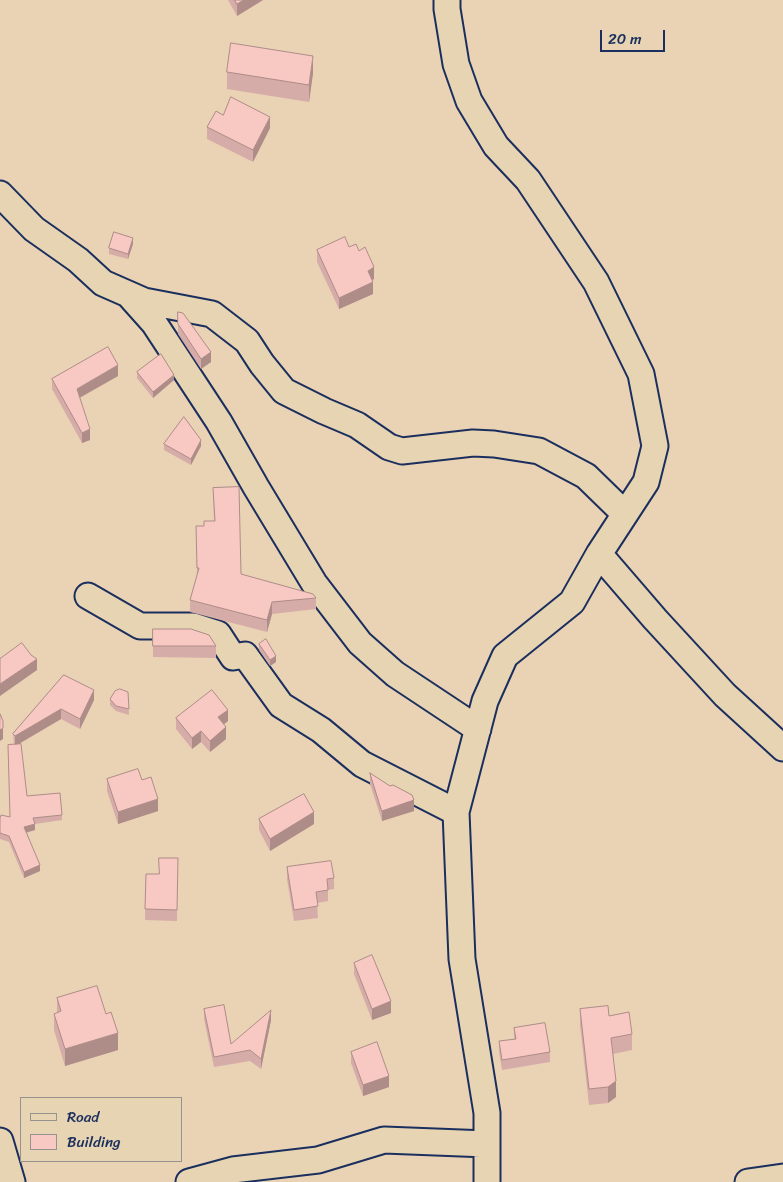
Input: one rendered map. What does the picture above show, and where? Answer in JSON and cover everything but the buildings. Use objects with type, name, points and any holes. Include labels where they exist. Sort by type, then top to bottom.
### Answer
[{"type":"street","points":[[447,0],[456,64],[469,101],[496,146],[528,180],[596,282],[641,374],[656,446],[646,482],[599,554],[572,602],[505,656],[485,701],[456,812],[462,959],[487,1113],[487,1182]]},
{"type":"street","points":[[0,194],[34,229],[78,260],[103,284],[144,301],[212,314],[247,341],[262,364],[284,391],[324,411],[357,424],[389,447],[402,451],[473,443],[494,444],[539,451],[586,476],[626,514]]},
{"type":"street","points":[[129,294],[154,323],[219,422],[314,583],[360,643],[396,674],[478,729]]},
{"type":"street","points":[[599,554],[655,619],[725,695],[783,748]]},
{"type":"street","points":[[88,596],[140,626],[193,626],[218,634],[233,657],[246,656],[281,705],[321,730],[362,764],[456,812]]},
{"type":"street","points":[[189,1182],[233,1170],[318,1160],[384,1140],[487,1144]]},
{"type":"street","points":[[0,1141],[12,1182]]},
{"type":"street","points":[[748,1182],[783,1177]]}]
